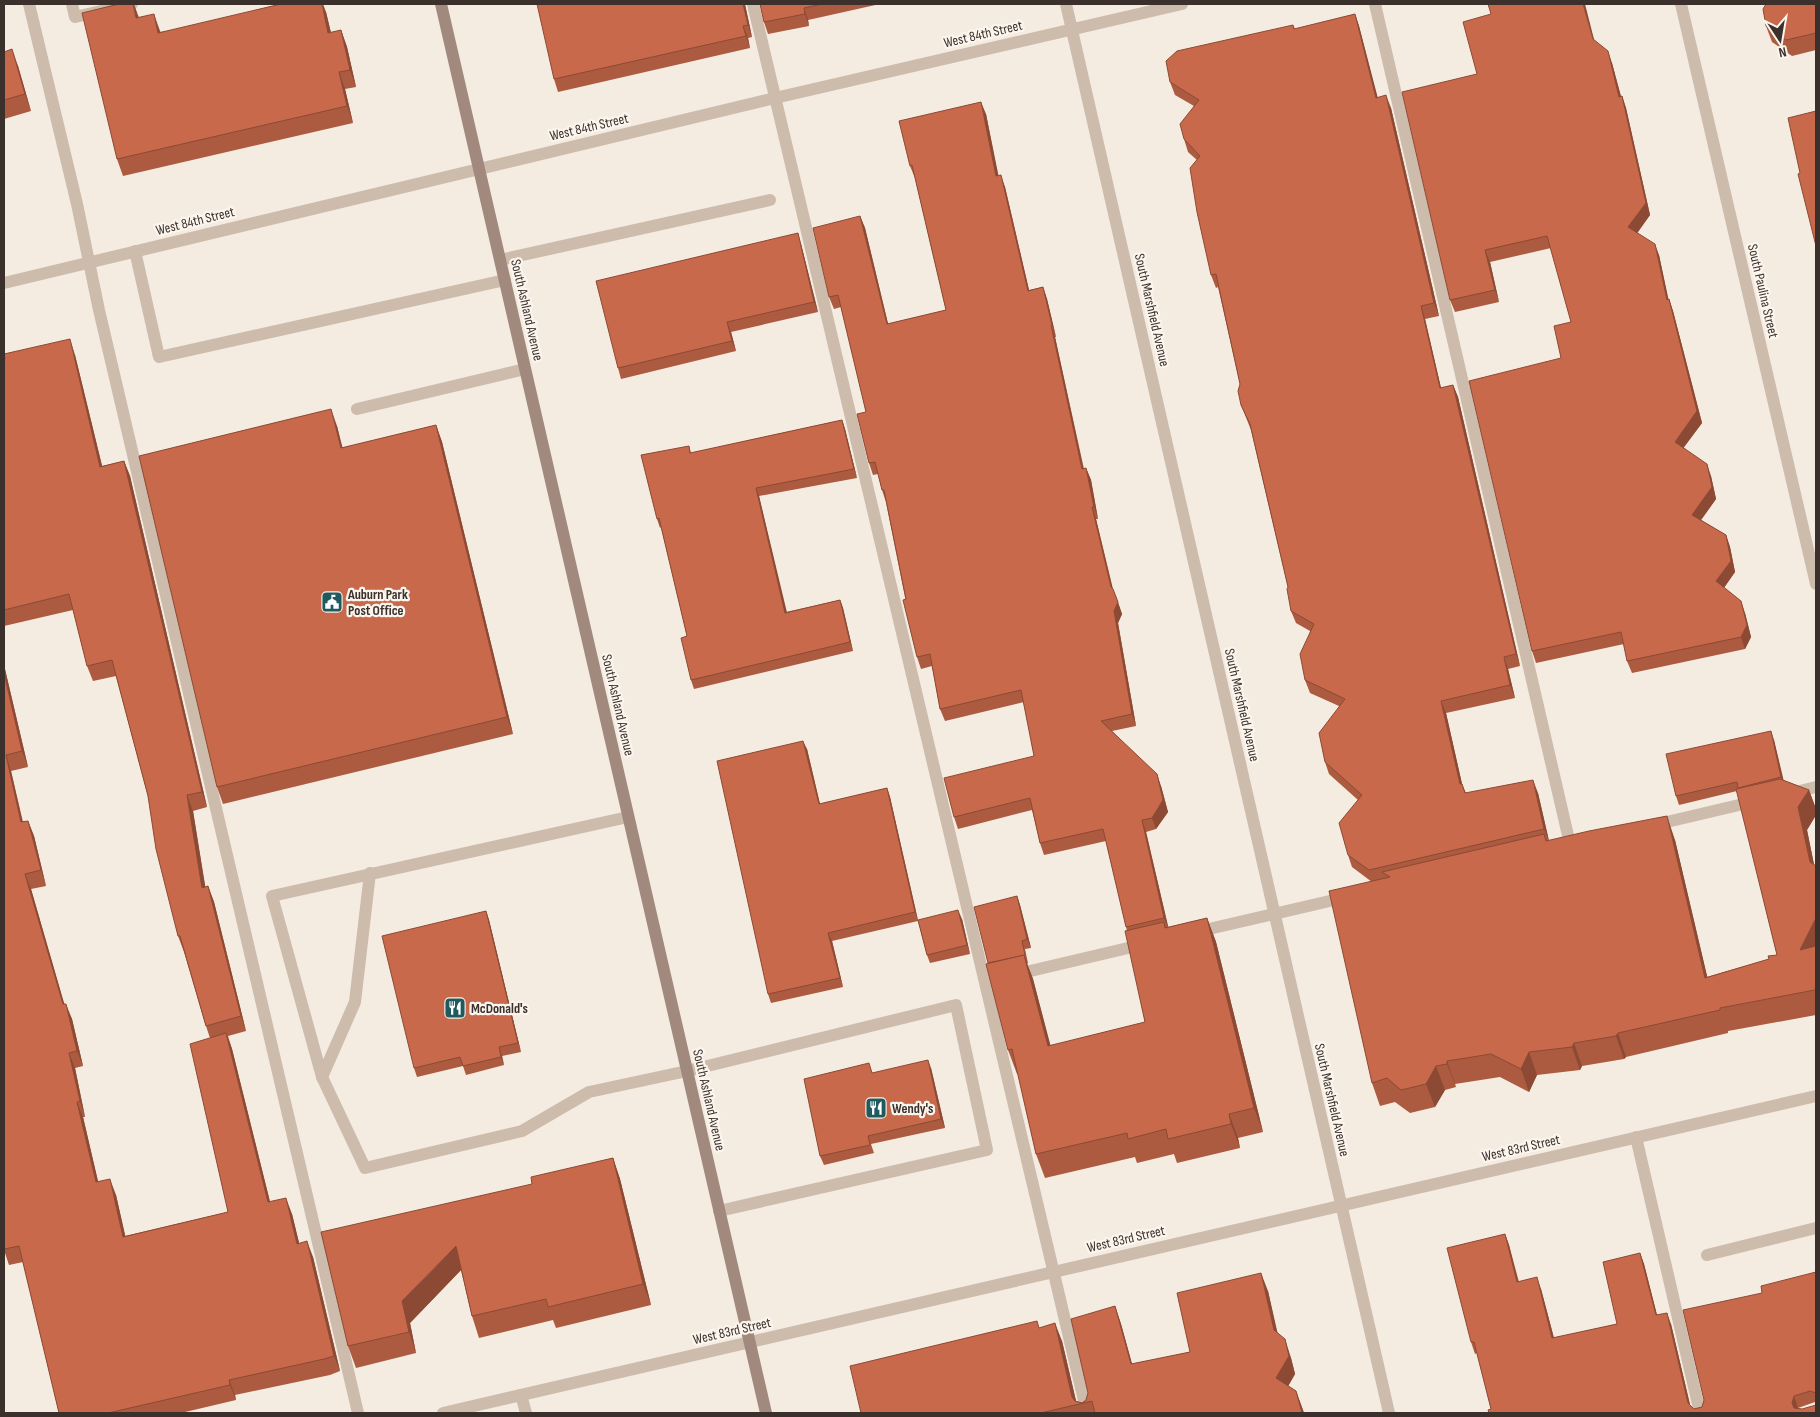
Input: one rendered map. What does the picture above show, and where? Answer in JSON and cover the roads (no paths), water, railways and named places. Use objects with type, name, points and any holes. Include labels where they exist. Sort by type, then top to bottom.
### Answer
[{"type":"main road","name":"South Ashland Avenue","points":[[441,4],[766,1413]]},
{"type":"street","points":[[29,4],[358,1413]]},
{"type":"street","points":[[72,4],[75,17],[132,4]]},
{"type":"street","points":[[753,4],[994,979],[1052,1272],[1087,1413]]},
{"type":"street","name":"South Marshfield Avenue","points":[[1066,4],[1389,1413]]},
{"type":"street","name":"West 84th Street","points":[[4,283],[479,168],[1182,4]]},
{"type":"street","points":[[1375,4],[1570,844]]},
{"type":"street","name":"South Paulina Street","points":[[1682,4],[1816,584]]},
{"type":"street","points":[[500,260],[770,200]]},
{"type":"street","points":[[135,251],[159,357],[505,280]]},
{"type":"street","points":[[357,408],[525,369]]},
{"type":"street","points":[[1784,794],[1816,787]]},
{"type":"street","points":[[1638,828],[1764,799]]},
{"type":"street","points":[[628,817],[272,896],[322,1077],[366,1168],[522,1131],[588,1092],[687,1071],[956,1005],[987,1150],[719,1211]]},
{"type":"street","points":[[322,1077],[355,1002],[370,873]]},
{"type":"street","points":[[1186,935],[1358,895]]},
{"type":"street","points":[[994,979],[1157,941]]},
{"type":"street","name":"West 83rd Street","points":[[443,1413],[460,1411],[521,1395],[1816,1096]]},
{"type":"street","points":[[1636,1137],[1700,1413]]},
{"type":"street","points":[[1707,1255],[1816,1228]]},
{"type":"street","points":[[521,1395],[526,1413]]},
{"type":"place","name":"Auburn Park Post Office","points":[[332,602]]},
{"type":"place","name":"McDonald's","points":[[455,1008]]},
{"type":"place","name":"Wendy's","points":[[876,1108]]}]
